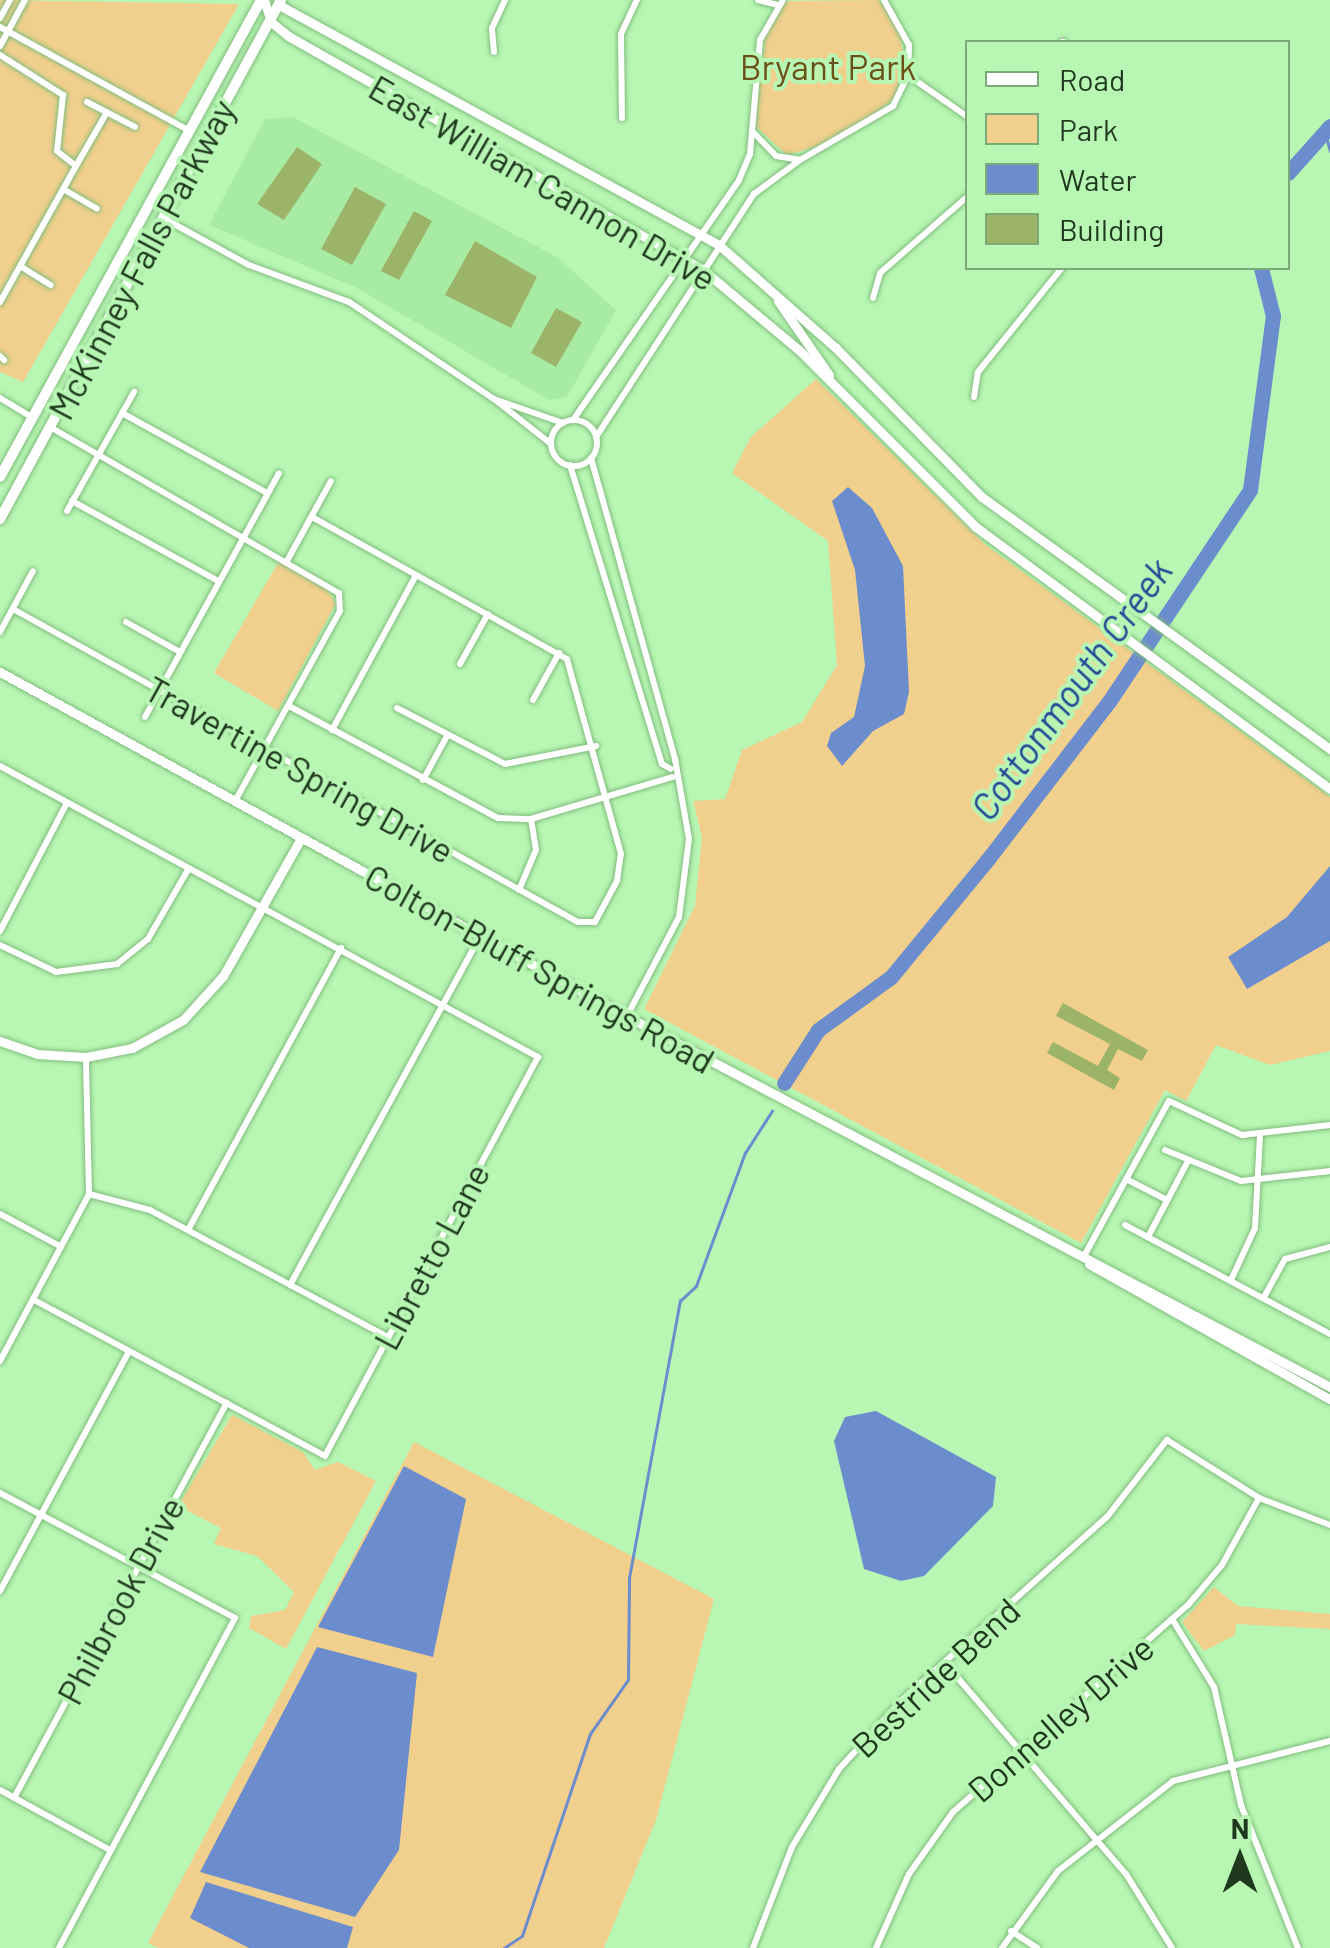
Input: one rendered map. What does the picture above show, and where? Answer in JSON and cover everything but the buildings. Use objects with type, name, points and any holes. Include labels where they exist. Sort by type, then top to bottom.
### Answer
[{"type":"main road","name":"McKinney Falls Parkway","points":[[0,518],[271,22],[271,1]]},
{"type":"main road","name":"McKinney Falls Parkway","points":[[0,478],[188,130],[271,1]]},
{"type":"main road","points":[[32,417],[50,427]]},
{"type":"street","points":[[0,18],[10,0]]},
{"type":"street","points":[[0,46],[4,29],[25,0]]},
{"type":"street","points":[[494,52],[492,28],[505,0]]},
{"type":"street","points":[[622,118],[621,34],[637,0]]},
{"type":"street","points":[[627,1016],[684,901],[689,838],[672,773],[675,759],[591,458],[596,437],[702,268],[754,194],[800,160],[874,122],[903,91],[908,75],[905,29],[884,0]]},
{"type":"street","name":"East William Cannon Drive","points":[[271,1],[719,246],[760,280],[982,497],[1190,653],[1330,749]]},
{"type":"street","points":[[759,1],[781,2]]},
{"type":"street","points":[[759,1],[768,17]]},
{"type":"street","points":[[494,399],[563,422],[574,420],[739,180],[753,131],[768,17],[781,2]]},
{"type":"street","name":"East William Cannon Drive","points":[[271,22],[702,268],[976,527],[1330,789]]},
{"type":"street","points":[[4,29],[188,130]]},
{"type":"street","points":[[0,55],[64,95],[57,151],[76,166]]},
{"type":"street","points":[[908,75],[920,89],[965,115]]},
{"type":"street","points":[[903,91],[920,89]]},
{"type":"street","points":[[87,102],[135,128]]},
{"type":"street","points":[[0,302],[107,112]]},
{"type":"street","points":[[753,131],[776,156],[800,160]]},
{"type":"street","points":[[62,189],[97,209]]},
{"type":"street","points":[[872,298],[880,273],[965,199]]},
{"type":"street","points":[[162,217],[248,265],[349,302],[494,399],[552,444],[570,465],[662,764],[672,773]]},
{"type":"street","points":[[20,266],[52,285]]},
{"type":"street","points":[[974,396],[978,372],[1060,270]]},
{"type":"street","name":"East William Cannon Drive","points":[[760,280],[862,416]]},
{"type":"street","points":[[67,511],[134,392]]},
{"type":"street","points":[[0,398],[32,417]]},
{"type":"street","points":[[122,414],[268,492]]},
{"type":"street","points":[[574,420],[596,437]]},
{"type":"street","points":[[552,444],[563,422]]},
{"type":"street","points":[[50,427],[287,560],[341,600],[289,706],[235,801]]},
{"type":"street","points":[[570,465],[591,458]]},
{"type":"street","points":[[145,717],[279,472]]},
{"type":"street","points":[[287,560],[331,481]]},
{"type":"street","points":[[72,501],[218,581]]},
{"type":"street","points":[[312,517],[559,653],[574,672],[610,795]]},
{"type":"street","points":[[0,632],[33,572]]},
{"type":"street","points":[[332,730],[416,575]]},
{"type":"street","name":"Travertine Spring Drive","points":[[13,609],[262,750],[588,924],[611,896],[620,868],[610,795]]},
{"type":"street","points":[[460,664],[488,614]]},
{"type":"street","points":[[126,622],[180,652]]},
{"type":"street","points":[[534,700],[559,653]]},
{"type":"street","name":"Colton-Bluff Springs Road","points":[[0,672],[627,1016],[1330,1387]]},
{"type":"street","points":[[289,706],[489,816],[531,819],[672,773]]},
{"type":"street","points":[[397,708],[448,736],[520,766],[596,746]]},
{"type":"street","points":[[423,780],[448,736]]},
{"type":"street","points":[[0,766],[443,1004]]},
{"type":"street","points":[[0,931],[67,803]]},
{"type":"street","points":[[519,890],[534,860],[531,819]]},
{"type":"street","points":[[0,1041],[37,1054],[86,1056],[132,1048],[183,1020],[223,976],[301,838]]},
{"type":"street","points":[[0,945],[56,972],[117,964],[148,939],[189,868]]},
{"type":"street","points":[[290,1285],[480,936]]},
{"type":"street","points":[[188,1230],[340,948]]},
{"type":"street","name":"Libretto Lane","points":[[227,1403],[325,1456],[538,1057],[443,1004]]},
{"type":"street","points":[[0,1362],[89,1194],[86,1056]]},
{"type":"street","points":[[1083,1259],[1169,1101],[1260,1137],[1330,1125]]},
{"type":"street","points":[[1231,1281],[1255,1228],[1260,1137]]},
{"type":"street","points":[[1165,1150],[1188,1162],[1258,1182],[1330,1171]]},
{"type":"street","points":[[1148,1237],[1188,1162]]},
{"type":"street","points":[[1126,1179],[1167,1200]]},
{"type":"street","points":[[89,1194],[188,1230],[388,1337]]},
{"type":"street","points":[[0,1214],[60,1246]]},
{"type":"street","points":[[1125,1225],[1330,1334]]},
{"type":"street","points":[[1264,1298],[1286,1259],[1330,1248]]},
{"type":"street","name":"Colton-Bluff Springs Road","points":[[1083,1259],[1104,1278],[1330,1398]]},
{"type":"street","points":[[34,1300],[227,1403]]},
{"type":"street","points":[[0,1591],[129,1351]]},
{"type":"street","name":"Philbrook Drive","points":[[14,1798],[227,1403]]},
{"type":"street","name":"Bestride Bend","points":[[754,1948],[818,1799],[871,1731],[1108,1517],[1167,1440],[1259,1498]]},
{"type":"street","points":[[0,1493],[235,1618],[59,1948]]},
{"type":"street","points":[[1259,1498],[1330,1526]]},
{"type":"street","name":"Donnelley Drive","points":[[876,1948],[933,1839],[1019,1750],[1172,1620],[1222,1565],[1259,1498]]},
{"type":"street","points":[[1172,1620],[1205,1665],[1231,1760],[1298,1948]]},
{"type":"street","points":[[945,1663],[1096,1838],[1172,1948]]},
{"type":"street","points":[[1002,1948],[1011,1932],[1096,1838],[1173,1781],[1231,1760],[1330,1740]]},
{"type":"street","points":[[0,1790],[110,1850]]},
{"type":"street","points":[[1011,1932],[1037,1948]]},
{"type":"shaded area","points":[[293,117],[557,257],[616,310],[567,397],[549,400],[357,288],[209,225],[265,119]]},
{"type":"green space","points":[[0,0],[239,4],[23,382],[0,372]]},
{"type":"green space","name":"Bryant Park","points":[[879,0],[899,27],[905,64],[895,97],[874,116],[829,143],[787,155],[755,126],[766,31],[787,1]]},
{"type":"green space","points":[[816,379],[986,545],[1330,797],[1330,1051],[1270,1065],[1216,1045],[1186,1101],[1165,1090],[1081,1243],[644,1009],[695,906],[702,837],[693,801],[725,799],[742,750],[802,722],[837,665],[828,541],[732,473],[751,437]]},
{"type":"green space","points":[[279,561],[326,588],[336,603],[278,711],[214,673]]},
{"type":"green space","points":[[232,1415],[303,1452],[315,1470],[338,1462],[376,1481],[286,1649],[249,1628],[251,1616],[285,1610],[294,1592],[257,1556],[214,1544],[221,1528],[178,1506]]},
{"type":"green space","points":[[414,1442],[714,1599],[656,1820],[604,1948],[158,1948],[148,1943]]},
{"type":"green space","points":[[1214,1587],[1238,1606],[1330,1614],[1330,1629],[1236,1624],[1235,1635],[1204,1651],[1182,1622]]},
{"type":"water","points":[[848,487],[872,508],[903,566],[909,692],[904,714],[873,731],[842,766],[827,746],[831,733],[854,717],[865,666],[855,570],[832,501]]},
{"type":"water","points":[[1330,866],[1330,941],[1247,989],[1228,957],[1287,917]]},
{"type":"water","points":[[876,1411],[996,1477],[993,1506],[924,1576],[901,1581],[864,1569],[834,1441],[845,1417]]},
{"type":"water","points":[[404,1466],[466,1499],[433,1657],[318,1627]]},
{"type":"water","points":[[317,1647],[417,1673],[399,1850],[355,1917],[200,1872]]},
{"type":"water","points":[[206,1882],[353,1927],[347,1948],[249,1948],[190,1918]]},
{"type":"waterway","name":"Cottonmouth Creek","points":[[1290,171],[1330,126]]},
{"type":"waterway","points":[[1325,131],[1330,150]]},
{"type":"waterway","name":"Cottonmouth Creek","points":[[784,1083],[818,1030],[891,977],[988,859],[1110,700],[1250,490],[1273,316],[1262,270]]},
{"type":"waterway","name":"Cottonmouth Creek","points":[[504,1948],[522,1936],[590,1734],[628,1680],[629,1578],[680,1301],[696,1286],[745,1153],[772,1111]]}]
